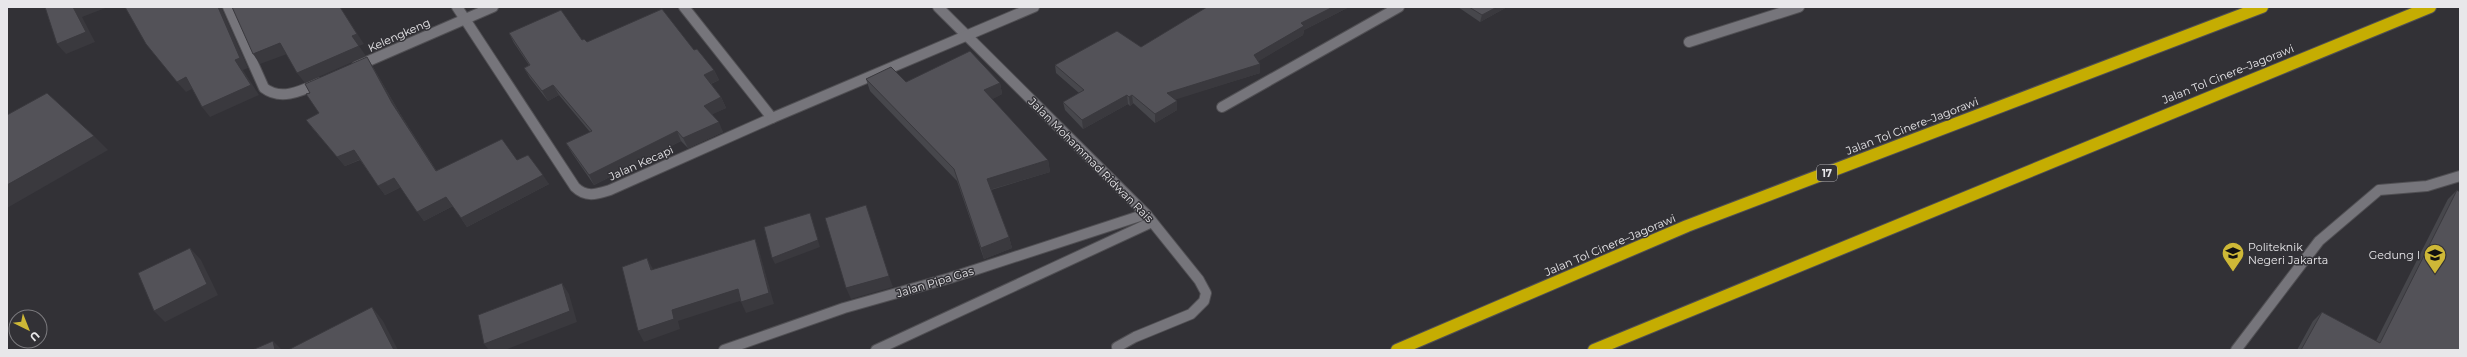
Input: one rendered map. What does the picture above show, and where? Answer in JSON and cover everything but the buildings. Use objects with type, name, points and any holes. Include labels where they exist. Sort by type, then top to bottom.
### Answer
[{"type":"highway","name":"Jalan Tol Cinere–Jagorawi","points":[[1397,350],[1687,226],[2262,7]]},
{"type":"highway","name":"Jalan Tol Cinere–Jagorawi","points":[[1594,350],[2380,26],[2430,7]]},
{"type":"street","points":[[228,7],[264,88],[268,93],[286,95],[300,92],[329,79]]},
{"type":"street","points":[[457,7],[465,19]]},
{"type":"street","name":"Kelengkeng","points":[[351,69],[493,7]]},
{"type":"street","points":[[684,7],[772,118],[1034,7]]},
{"type":"street","name":"Jalan Mohammad Ridwan Rais","points":[[938,7],[1149,218],[1199,280],[1206,293],[1204,301],[1191,314],[1135,336],[1117,347],[1118,350]]},
{"type":"street","points":[[1222,107],[1399,7]]},
{"type":"street","points":[[1689,42],[1799,7]]},
{"type":"street","name":"Jalan Kecapi","points":[[465,19],[574,187],[583,195],[594,195],[610,190],[772,118]]},
{"type":"street","points":[[2236,350],[2319,241],[2380,190],[2427,186],[2460,176]]},
{"type":"street","points":[[876,350],[1149,218]]},
{"type":"street","name":"Jalan Pipa Gas","points":[[724,350],[844,308],[950,278],[1149,218]]},
{"type":"place","name":"Politeknik Negeri Jakarta","points":[[2233,272]]},
{"type":"place","name":"Gedung I","points":[[2435,274]]}]
